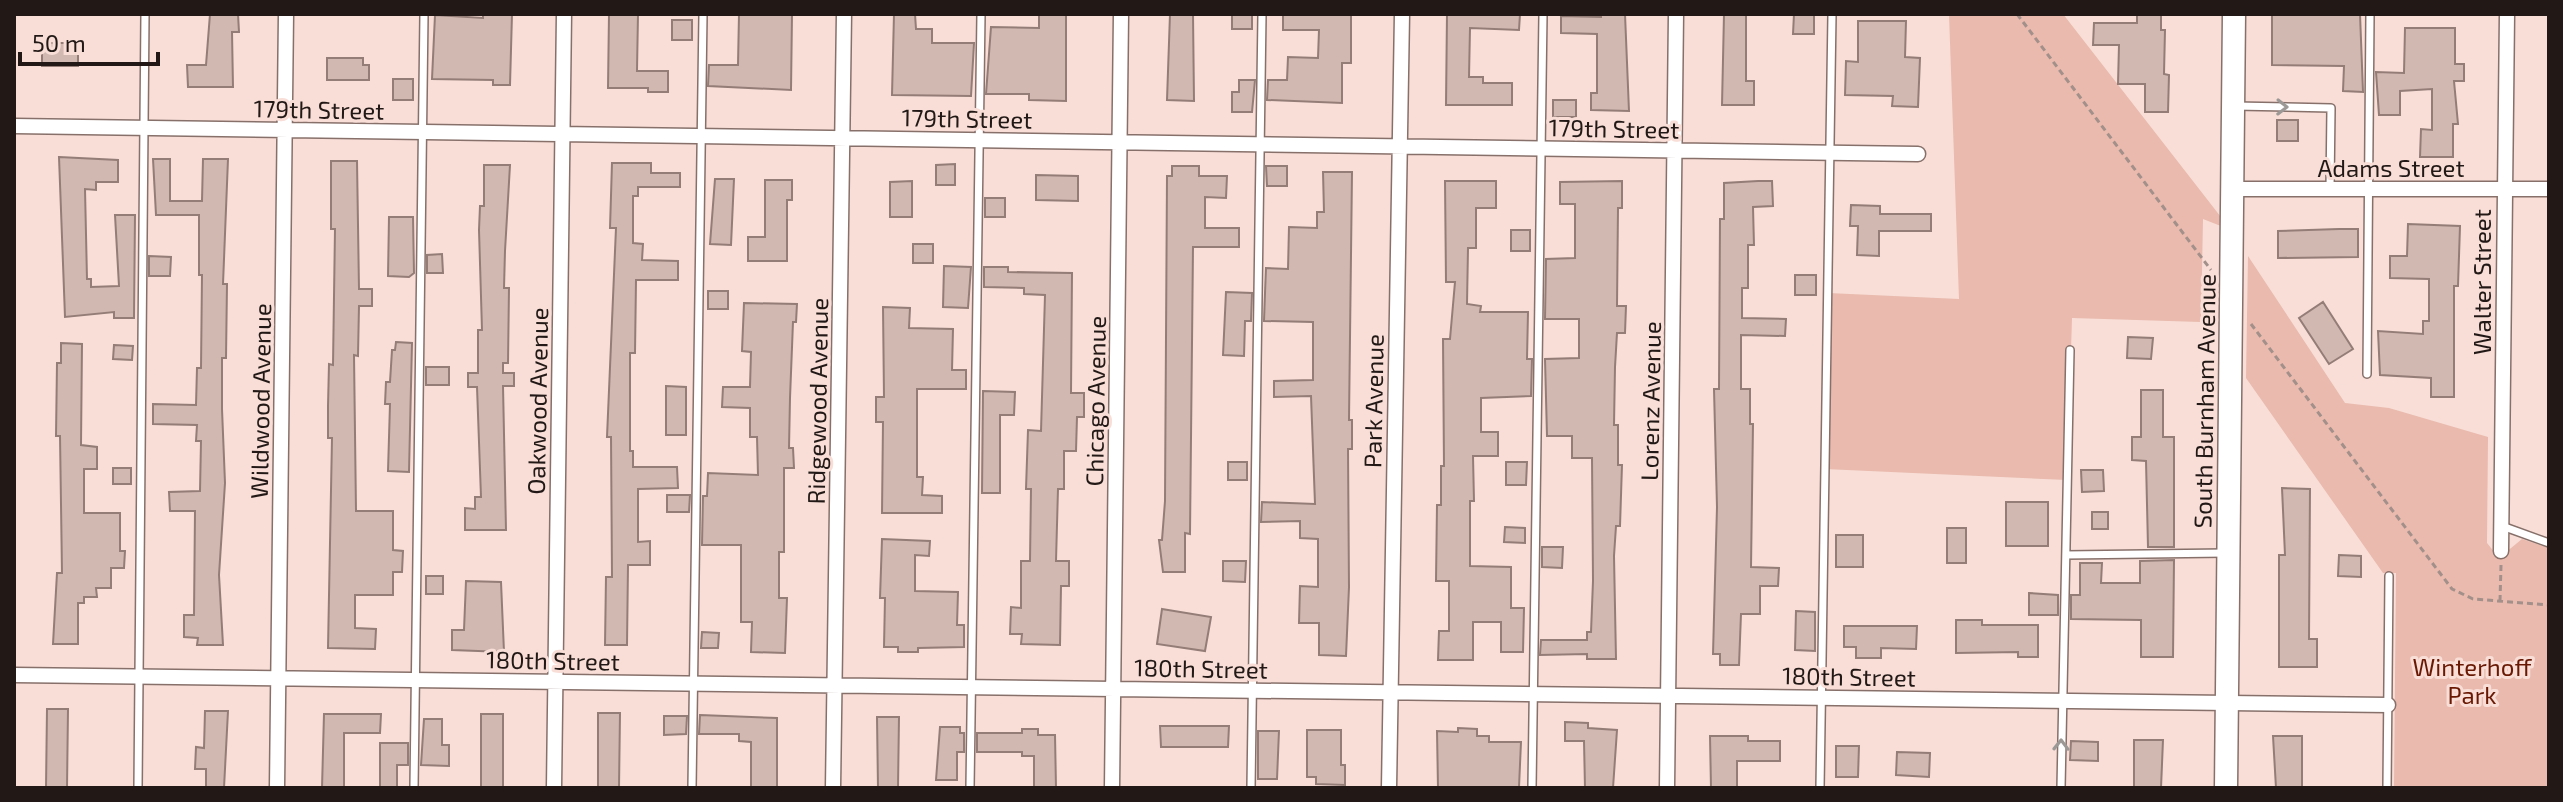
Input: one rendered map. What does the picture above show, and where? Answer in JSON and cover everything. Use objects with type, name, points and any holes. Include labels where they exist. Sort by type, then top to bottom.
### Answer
[{"type":"main road","name":"South Burnham Avenue","points":[[2226,788],[2234,14]]},
{"type":"street","name":"Wildwood Avenue","points":[[277,788],[286,14]]},
{"type":"street","name":"Oakwood Avenue","points":[[554,788],[564,14]]},
{"type":"street","name":"Ridgewood Avenue","points":[[833,788],[844,14]]},
{"type":"street","name":"Chicago Avenue","points":[[1112,788],[1121,14]]},
{"type":"street","name":"Park Avenue","points":[[1389,788],[1402,14]]},
{"type":"street","name":"Lorenz Avenue","points":[[1667,788],[1676,14]]},
{"type":"street","name":"Walter Street","points":[[2501,551],[2507,14]]},
{"type":"street","name":"179th Street","points":[[14,126],[1918,154]]},
{"type":"street","name":"Adams Street","points":[[2232,189],[2549,189]]},
{"type":"street","name":"180th Street","points":[[14,675],[2388,705]]},
{"type":"lane","points":[[138,788],[145,14]]},
{"type":"lane","points":[[414,788],[424,14]]},
{"type":"lane","points":[[692,788],[703,14]]},
{"type":"lane","points":[[970,788],[981,14]]},
{"type":"lane","points":[[1251,788],[1262,14]]},
{"type":"lane","points":[[1532,788],[1543,14]]},
{"type":"lane","points":[[1820,788],[1832,14]]},
{"type":"lane","points":[[2367,374],[2370,14]]},
{"type":"lane","points":[[2233,106],[2331,108],[2330,189]]},
{"type":"lane","points":[[2061,788],[2070,350]]},
{"type":"lane","points":[[2502,526],[2549,543]]},
{"type":"lane","points":[[2066,555],[2228,553]]},
{"type":"lane","points":[[2387,788],[2389,576]]},
{"type":"path","points":[[2017,14],[2197,252]]},
{"type":"path","points":[[2252,325],[2452,589],[2473,599],[2549,605]]},
{"type":"path","points":[[2500,601],[2501,551]]},
{"type":"green space","points":[[1949,14],[2063,14],[2231,230],[2203,219],[2201,322],[2072,318],[2067,480],[1825,469],[1828,293],[1959,299]]},
{"type":"green space","name":"Winterhoff Park","points":[[2248,256],[2345,403],[2389,408],[2488,437],[2487,543],[2495,553],[2505,553],[2522,539],[2549,548],[2549,788],[2394,788],[2396,573],[2383,573],[2246,378]]},
{"type":"building","points":[[210,14],[238,14],[239,32],[232,32],[233,87],[188,87],[187,65],[206,65]]},
{"type":"building","points":[[483,14],[512,14],[510,85],[493,85],[493,80],[432,79],[435,15],[483,18]]},
{"type":"building","points":[[609,14],[638,14],[637,71],[668,71],[668,92],[648,92],[648,88],[608,88]]},
{"type":"building","points":[[739,14],[792,14],[791,90],[708,86],[709,65],[738,65]]},
{"type":"building","points":[[894,14],[915,14],[916,29],[932,29],[932,43],[974,43],[971,96],[892,95]]},
{"type":"building","points":[[1039,14],[1066,14],[1066,101],[1029,100],[1029,94],[986,94],[991,27],[1039,28]]},
{"type":"building","points":[[1170,14],[1193,14],[1194,101],[1167,100]]},
{"type":"building","points":[[1232,14],[1252,14],[1252,29],[1232,29]]},
{"type":"building","points":[[1283,14],[1351,14],[1351,63],[1342,63],[1342,103],[1267,100],[1268,80],[1287,80],[1288,57],[1318,58],[1319,30],[1283,30]]},
{"type":"building","points":[[1447,14],[1520,14],[1519,30],[1470,28],[1469,77],[1483,77],[1483,83],[1512,83],[1512,105],[1446,105]]},
{"type":"building","points":[[1601,14],[1625,14],[1629,111],[1591,110],[1591,93],[1597,93],[1597,34],[1561,33],[1561,16],[1601,17]]},
{"type":"building","points":[[1724,14],[1746,14],[1746,81],[1754,81],[1754,105],[1722,105]]},
{"type":"building","points":[[1794,14],[1814,14],[1814,34],[1793,34]]},
{"type":"building","points":[[2137,14],[2161,14],[2161,30],[2165,30],[2164,74],[2169,75],[2168,112],[2145,112],[2145,84],[2118,84],[2119,45],[2093,45],[2094,23],[2137,23]]},
{"type":"building","points":[[2272,14],[2360,14],[2363,92],[2343,91],[2344,66],[2272,65]]},
{"type":"building","points":[[672,20],[692,20],[692,40],[672,40]]},
{"type":"building","points":[[1858,21],[1906,21],[1905,57],[1920,58],[1918,107],[1892,106],[1893,96],[1845,95],[1846,61],[1858,62]]},
{"type":"building","points":[[2405,28],[2455,28],[2455,64],[2464,64],[2464,81],[2454,81],[2458,124],[2453,124],[2453,157],[2420,157],[2421,129],[2432,130],[2432,89],[2400,91],[2400,115],[2379,115],[2376,72],[2404,73]]},
{"type":"building","points":[[42,43],[78,43],[78,66],[42,66]]},
{"type":"building","points":[[327,58],[363,58],[363,65],[369,65],[369,80],[327,80]]},
{"type":"building","points":[[393,79],[413,79],[413,100],[393,100]]},
{"type":"building","points":[[1239,80],[1255,80],[1252,112],[1232,112],[1232,92],[1239,92]]},
{"type":"building","points":[[1553,100],[1576,100],[1576,117],[1553,117]]},
{"type":"building","points":[[2277,120],[2298,120],[2298,141],[2277,141]]},
{"type":"building","points":[[59,157],[118,160],[118,182],[96,182],[96,190],[85,189],[87,279],[91,279],[91,287],[119,286],[115,215],[135,215],[134,318],[114,318],[114,312],[65,317]]},
{"type":"building","points":[[153,159],[170,159],[170,201],[202,201],[203,159],[228,159],[223,284],[227,284],[226,358],[222,358],[225,483],[219,575],[223,645],[197,645],[198,638],[184,637],[184,615],[194,615],[195,511],[170,511],[169,492],[200,491],[201,441],[196,441],[197,425],[153,424],[153,404],[196,405],[197,368],[201,368],[202,275],[199,275],[199,215],[156,215]]},
{"type":"building","points":[[331,161],[357,161],[359,289],[372,289],[372,306],[359,306],[358,356],[354,355],[356,511],[393,511],[393,550],[403,551],[402,572],[393,572],[393,595],[355,595],[355,628],[376,629],[375,649],[328,648],[332,438],[328,438],[328,406],[329,364],[333,365],[335,229],[331,229]]},
{"type":"building","points":[[612,163],[651,163],[651,173],[680,173],[680,187],[638,187],[638,196],[633,196],[633,243],[643,244],[642,260],[678,261],[678,280],[636,280],[635,353],[630,353],[630,451],[633,451],[633,467],[677,467],[678,488],[638,489],[638,542],[650,541],[650,565],[628,565],[627,645],[605,645],[606,577],[612,577],[611,437],[607,437],[616,228],[610,228]]},
{"type":"building","points":[[955,164],[955,185],[936,185],[936,165]]},
{"type":"building","points":[[484,165],[510,165],[504,288],[509,288],[508,363],[503,363],[503,373],[514,373],[514,386],[503,386],[506,530],[465,530],[465,508],[475,509],[475,497],[481,497],[477,387],[468,387],[468,373],[478,373],[478,330],[482,330],[479,230],[480,206],[484,206]]},
{"type":"building","points":[[1172,166],[1199,166],[1199,176],[1227,176],[1226,198],[1205,197],[1205,228],[1239,228],[1239,247],[1193,247],[1190,534],[1185,533],[1185,572],[1163,572],[1159,540],[1162,540],[1165,501],[1167,176],[1172,176]]},
{"type":"building","points":[[1266,166],[1287,166],[1287,186],[1267,186]]},
{"type":"building","points":[[1323,172],[1352,172],[1349,420],[1352,420],[1352,449],[1348,449],[1346,656],[1319,655],[1319,623],[1299,623],[1300,586],[1318,587],[1318,539],[1300,538],[1300,521],[1261,522],[1262,502],[1315,504],[1311,396],[1274,397],[1274,381],[1313,380],[1313,322],[1264,321],[1266,268],[1288,269],[1289,227],[1317,228],[1317,212],[1324,212]]},
{"type":"building","points":[[1036,175],[1078,176],[1078,201],[1036,200]]},
{"type":"building","points":[[715,179],[734,179],[731,245],[710,244]]},
{"type":"building","points":[[765,180],[792,180],[792,200],[787,200],[787,261],[748,261],[748,237],[765,237]]},
{"type":"building","points":[[912,181],[912,217],[890,217],[890,182]]},
{"type":"building","points":[[1445,181],[1496,181],[1496,208],[1476,208],[1476,248],[1468,248],[1467,304],[1481,306],[1480,312],[1528,312],[1527,359],[1532,359],[1531,396],[1481,398],[1481,432],[1498,432],[1498,456],[1473,456],[1474,501],[1470,501],[1470,566],[1511,567],[1511,608],[1524,608],[1523,652],[1501,652],[1501,622],[1473,622],[1473,660],[1438,660],[1439,631],[1449,631],[1449,581],[1436,581],[1437,505],[1441,505],[1441,466],[1444,466],[1443,339],[1450,339],[1455,282],[1446,282]]},
{"type":"building","points":[[1622,181],[1622,208],[1618,208],[1617,306],[1626,306],[1625,333],[1617,333],[1615,367],[1614,425],[1618,425],[1618,465],[1622,465],[1620,526],[1616,526],[1614,556],[1616,659],[1587,659],[1587,654],[1540,655],[1541,640],[1587,640],[1587,632],[1591,632],[1593,581],[1592,458],[1572,458],[1572,436],[1547,436],[1545,359],[1579,358],[1579,319],[1545,319],[1546,259],[1575,258],[1575,204],[1560,204],[1560,182]]},
{"type":"building","points":[[1772,181],[1773,206],[1753,207],[1754,245],[1748,245],[1748,288],[1742,288],[1742,318],[1786,319],[1785,336],[1741,335],[1741,389],[1750,389],[1750,424],[1753,424],[1751,567],[1779,568],[1778,586],[1760,586],[1760,614],[1741,614],[1739,665],[1720,665],[1720,654],[1713,654],[1717,507],[1714,389],[1719,389],[1720,219],[1724,219],[1724,183]]},
{"type":"building","points":[[985,198],[1005,198],[1005,217],[985,217]]},
{"type":"building","points":[[1851,205],[1880,206],[1880,214],[1931,214],[1931,231],[1879,231],[1879,256],[1857,255],[1858,226],[1850,226]]},
{"type":"building","points":[[389,217],[413,217],[414,273],[409,277],[388,276]]},
{"type":"building","points":[[2408,224],[2460,226],[2458,286],[2454,286],[2454,397],[2431,397],[2431,378],[2380,375],[2378,331],[2423,334],[2423,321],[2429,321],[2429,279],[2390,278],[2390,256],[2407,256]]},
{"type":"building","points":[[2358,229],[2358,257],[2278,258],[2278,231]]},
{"type":"building","points":[[1511,230],[1530,230],[1530,251],[1511,251]]},
{"type":"building","points":[[913,244],[933,244],[933,263],[913,263]]},
{"type":"building","points":[[442,254],[443,273],[427,273],[427,255]]},
{"type":"building","points":[[149,256],[171,257],[170,276],[149,276]]},
{"type":"building","points":[[944,266],[971,267],[968,308],[943,307]]},
{"type":"building","points":[[984,267],[1008,267],[1008,272],[1072,273],[1071,393],[1084,393],[1084,417],[1077,417],[1076,451],[1064,451],[1064,489],[1058,489],[1056,561],[1069,561],[1069,586],[1061,586],[1060,645],[1021,644],[1022,634],[1010,634],[1011,607],[1021,608],[1021,561],[1030,561],[1031,489],[1026,489],[1028,430],[1041,431],[1045,295],[1024,294],[1024,288],[984,287]]},
{"type":"building","points":[[1795,275],[1816,275],[1816,295],[1795,295]]},
{"type":"building","points":[[708,291],[728,291],[728,309],[708,309]]},
{"type":"building","points":[[1226,292],[1252,293],[1251,321],[1245,321],[1244,356],[1223,355]]},
{"type":"building","points":[[2323,302],[2353,349],[2329,364],[2299,318]]},
{"type":"building","points":[[744,303],[797,304],[796,322],[793,322],[789,448],[793,448],[794,468],[784,468],[784,552],[779,552],[779,598],[787,598],[785,653],[751,652],[752,622],[741,622],[741,545],[702,545],[703,496],[707,496],[708,473],[758,475],[757,437],[750,437],[750,408],[722,407],[723,387],[750,387],[751,352],[742,351]]},
{"type":"building","points":[[883,307],[910,308],[909,328],[953,329],[952,370],[966,370],[966,389],[917,389],[917,477],[923,477],[922,495],[942,496],[942,513],[882,513],[883,422],[876,422],[876,397],[884,397]]},
{"type":"building","points":[[2128,337],[2153,338],[2151,359],[2127,358]]},
{"type":"building","points":[[396,342],[412,343],[409,472],[388,471],[390,404],[385,404],[386,382],[390,382],[392,350],[395,350]]},
{"type":"building","points":[[61,343],[82,344],[81,445],[97,447],[97,469],[84,469],[84,513],[120,513],[120,551],[125,551],[124,568],[111,568],[111,588],[96,588],[97,597],[84,597],[84,603],[78,603],[78,644],[53,644],[57,573],[62,573],[60,436],[56,436],[57,363],[61,363]]},
{"type":"building","points":[[114,345],[133,346],[132,360],[113,359]]},
{"type":"building","points":[[426,367],[449,367],[449,385],[426,385]]},
{"type":"building","points":[[666,386],[686,387],[686,435],[666,435]]},
{"type":"building","points":[[2141,390],[2163,390],[2163,437],[2174,437],[2174,547],[2148,547],[2146,461],[2132,460],[2132,437],[2141,437]]},
{"type":"building","points":[[983,391],[1015,392],[1014,415],[1000,415],[1000,493],[982,493]]},
{"type":"building","points":[[1228,462],[1247,462],[1247,480],[1228,480]]},
{"type":"building","points":[[1506,462],[1527,462],[1526,485],[1506,485]]},
{"type":"building","points":[[113,468],[131,468],[131,484],[113,484]]},
{"type":"building","points":[[2081,470],[2103,470],[2104,491],[2082,492]]},
{"type":"building","points":[[2282,488],[2310,489],[2309,639],[2317,639],[2317,667],[2279,667],[2279,555],[2285,555]]},
{"type":"building","points":[[667,495],[690,495],[689,512],[667,512]]},
{"type":"building","points":[[2006,502],[2048,502],[2048,546],[2006,546]]},
{"type":"building","points":[[2092,512],[2108,512],[2108,529],[2092,529]]},
{"type":"building","points":[[1505,527],[1525,528],[1525,543],[1504,542]]},
{"type":"building","points":[[1947,528],[1966,528],[1966,563],[1947,563]]},
{"type":"building","points":[[1836,535],[1863,535],[1863,567],[1836,567]]},
{"type":"building","points":[[882,539],[930,541],[929,556],[915,555],[915,591],[958,592],[957,625],[964,625],[964,647],[918,648],[918,652],[898,652],[898,647],[884,647],[885,598],[880,598]]},
{"type":"building","points":[[1542,547],[1563,547],[1562,568],[1542,567]]},
{"type":"building","points":[[2339,555],[2361,556],[2361,577],[2338,576]]},
{"type":"building","points":[[2174,560],[2173,657],[2141,657],[2141,620],[2071,619],[2071,595],[2080,595],[2080,563],[2102,563],[2101,583],[2140,583],[2140,561]]},
{"type":"building","points":[[1223,561],[1246,561],[1245,582],[1223,581]]},
{"type":"building","points":[[426,576],[443,576],[443,594],[426,594]]},
{"type":"building","points":[[466,581],[501,582],[504,652],[452,650],[452,630],[464,630]]},
{"type":"building","points":[[2029,593],[2058,595],[2058,615],[2029,615]]},
{"type":"building","points":[[1162,609],[1211,617],[1205,651],[1157,644]]},
{"type":"building","points":[[1796,611],[1815,612],[1815,651],[1795,650]]},
{"type":"building","points":[[1956,620],[1982,620],[1982,625],[2038,625],[2038,657],[2018,657],[2018,652],[1956,653]]},
{"type":"building","points":[[1844,626],[1917,626],[1916,649],[1881,648],[1881,658],[1856,658],[1856,647],[1844,647]]},
{"type":"building","points":[[702,632],[719,633],[718,648],[701,648]]},
{"type":"building","points":[[47,709],[68,709],[67,788],[46,788]]},
{"type":"building","points":[[205,711],[228,711],[224,788],[206,788],[206,769],[195,769],[196,747],[204,748]]},
{"type":"building","points":[[598,713],[620,713],[619,788],[598,788]]},
{"type":"building","points":[[324,714],[381,714],[380,733],[344,733],[344,788],[322,788]]},
{"type":"building","points":[[481,714],[503,714],[503,788],[481,788]]},
{"type":"building","points":[[700,715],[777,718],[777,788],[751,788],[751,742],[739,741],[739,734],[699,734]]},
{"type":"building","points":[[664,716],[687,716],[686,734],[664,735]]},
{"type":"building","points":[[877,717],[899,717],[898,788],[878,788]]},
{"type":"building","points":[[424,719],[442,719],[442,745],[449,745],[449,766],[421,765]]},
{"type":"building","points":[[1565,722],[1588,723],[1588,728],[1617,730],[1613,788],[1585,788],[1584,741],[1565,741]]},
{"type":"building","points":[[1160,726],[1229,726],[1228,747],[1161,747]]},
{"type":"building","points":[[940,727],[960,727],[960,733],[964,733],[964,752],[957,752],[957,780],[936,780]]},
{"type":"building","points":[[1458,728],[1477,729],[1477,736],[1489,736],[1489,742],[1521,742],[1519,787],[1438,788],[1437,731],[1458,732]]},
{"type":"building","points":[[1022,729],[1038,729],[1038,735],[1055,735],[1056,788],[1034,788],[1034,756],[1022,756],[1022,752],[977,752],[977,733],[1022,733]]},
{"type":"building","points":[[1307,730],[1341,730],[1341,765],[1345,765],[1345,785],[1316,784],[1316,777],[1307,777]]},
{"type":"building","points":[[1258,731],[1279,731],[1277,779],[1258,779]]},
{"type":"building","points":[[1710,736],[1748,736],[1748,741],[1780,741],[1780,761],[1737,761],[1737,788],[1711,788]]},
{"type":"building","points":[[2273,736],[2302,736],[2302,788],[2276,788]]},
{"type":"building","points":[[2134,740],[2163,740],[2161,788],[2134,788]]},
{"type":"building","points":[[2071,741],[2098,742],[2098,761],[2070,760]]},
{"type":"building","points":[[380,743],[408,743],[408,765],[397,765],[397,788],[380,788]]},
{"type":"building","points":[[1836,746],[1859,746],[1858,777],[1836,777]]},
{"type":"building","points":[[1897,752],[1930,753],[1929,777],[1896,775]]}]
